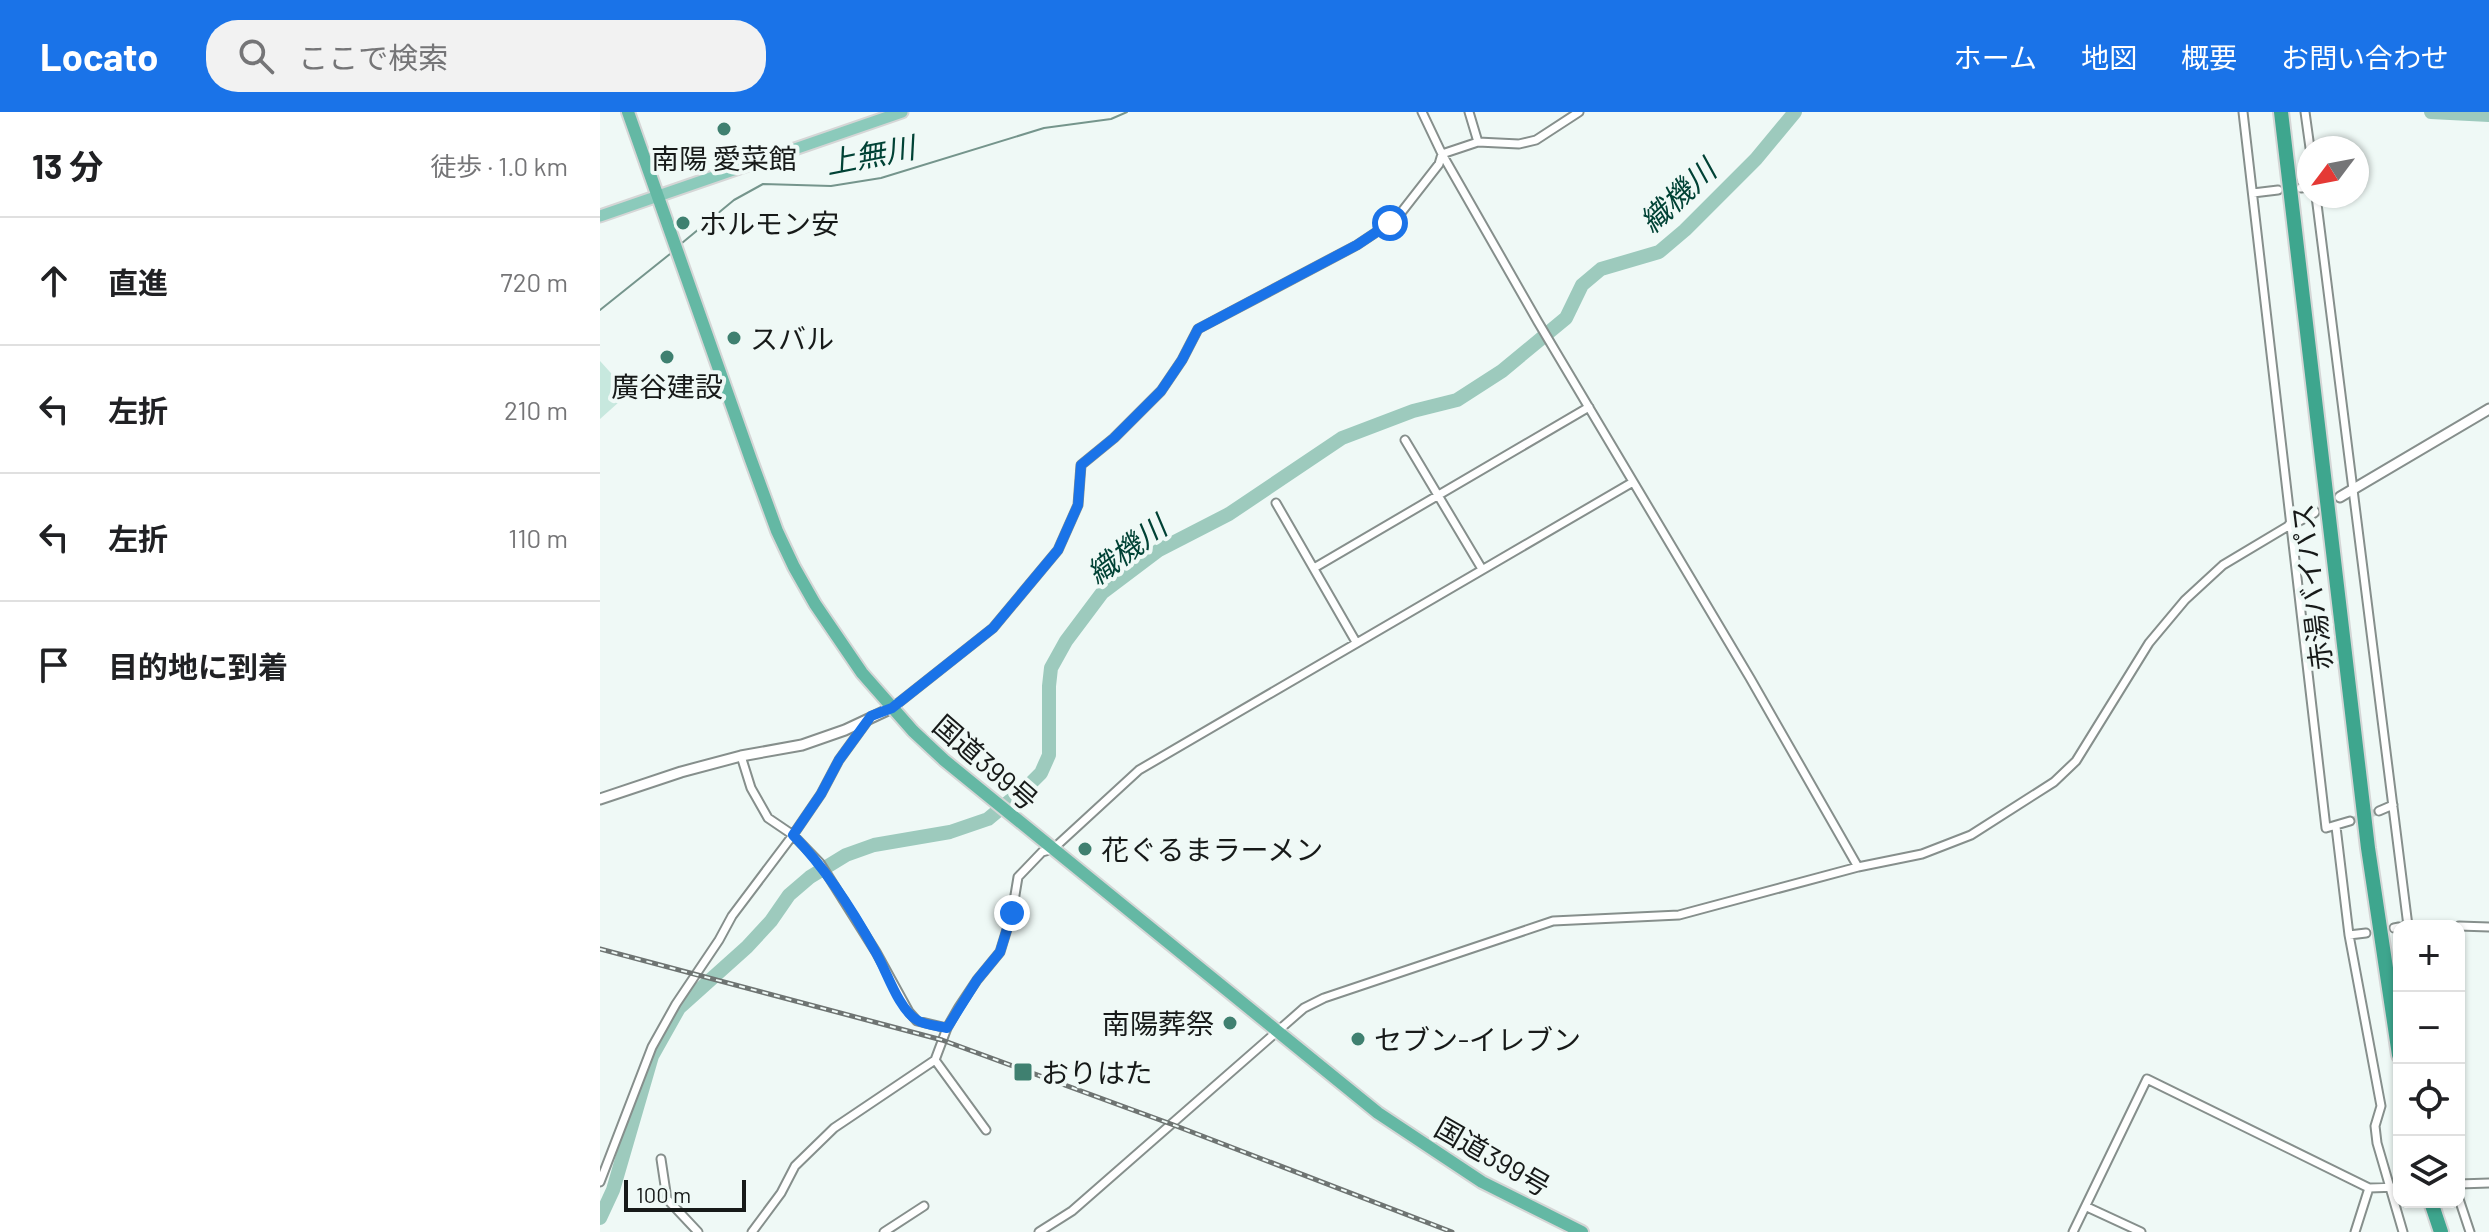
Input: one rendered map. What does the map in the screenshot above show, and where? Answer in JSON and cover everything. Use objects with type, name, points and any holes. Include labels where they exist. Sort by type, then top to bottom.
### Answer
[{"type":"highway","name":"国道399号","points":[[628,112],[777,531],[808,592],[838,639],[892,708],[923,741],[1010,815],[1378,1113],[1482,1182],[1582,1232]]},
{"type":"highway","name":"赤湯バイパス","points":[[2281,112],[2368,848],[2393,1015]]},
{"type":"highway","points":[[2433,1208],[2439,1232]]},
{"type":"main road","points":[[600,216],[902,112]]},
{"type":"street","points":[[1422,112],[1442,154],[1538,322],[1858,867]]},
{"type":"street","points":[[1469,112],[1478,142]]},
{"type":"street","points":[[1442,154],[1478,142],[1519,144],[1536,140],[1579,112]]},
{"type":"street","points":[[2243,112],[2326,828],[2350,821]]},
{"type":"street","points":[[2305,112],[2308,136]]},
{"type":"street","points":[[600,799],[681,772],[741,756],[802,745],[845,730],[892,708],[993,628],[1058,550],[1078,505],[1081,465],[1114,438],[1161,391],[1198,329],[1357,245],[1390,223],[1439,164],[1442,154]]},
{"type":"street","points":[[2253,193],[2278,190]]},
{"type":"street","points":[[2317,208],[2393,805],[2403,920]]},
{"type":"street","points":[[1314,568],[1589,407]]},
{"type":"street","points":[[2340,497],[2489,409]]},
{"type":"street","points":[[1405,440],[1482,569]]},
{"type":"street","points":[[752,1232],[781,1193],[795,1166],[834,1128],[935,1060],[947,1028],[977,980],[1000,952],[1012,913],[1018,877],[1042,852],[1053,849],[1139,770],[1633,482]]},
{"type":"street","points":[[1276,503],[1356,642]]},
{"type":"street","points":[[1039,1232],[1072,1211],[1304,1008],[1324,998],[1538,925],[1586,918],[1679,915],[1950,845],[1999,818],[2054,782],[2076,761],[2149,643],[2185,600],[2223,565],[2314,512]]},
{"type":"street","points":[[600,1182],[652,1047],[676,1004],[732,916],[793,835],[839,760],[871,716]]},
{"type":"street","points":[[741,756],[751,788],[768,818],[793,835],[820,863],[876,952],[909,1012],[917,1021],[947,1028]]},
{"type":"street","points":[[2379,811],[2393,805]]},
{"type":"street","points":[[2336,827],[2349,935],[2381,1106],[2375,1126],[2377,1143],[2403,1232]]},
{"type":"street","points":[[2465,926],[2489,927]]},
{"type":"street","points":[[2349,935],[2366,933]]},
{"type":"street","points":[[935,1060],[986,1130]]},
{"type":"street","points":[[2073,1232],[2147,1079],[2369,1188],[2393,1187]]},
{"type":"street","points":[[661,1159],[667,1199],[698,1232]]},
{"type":"street","points":[[2465,1184],[2489,1183]]},
{"type":"street","points":[[2355,1232],[2369,1188]]},
{"type":"street","points":[[884,1232],[924,1206]]},
{"type":"street","points":[[2087,1207],[2141,1232]]},
{"type":"street","points":[[2462,1208],[2470,1232]]},
{"type":"green space","points":[[600,361],[629,393],[600,419]]},
{"type":"waterway","name":"上無川","points":[[682,243],[734,200],[763,184],[831,186],[881,178],[1044,128],[1111,119],[1127,112]]},
{"type":"waterway","name":"織機川","points":[[600,1218],[613,1190],[652,1056],[679,1008],[747,947],[789,895],[810,877],[846,855],[874,845],[950,832],[988,819],[1029,785],[1041,773],[1049,755],[1051,668],[1066,641],[1102,593],[1159,550],[1229,514],[1342,438],[1413,411],[1457,400],[1502,371],[1566,318],[1582,285],[1601,269],[1659,252],[1685,230],[1756,159],[1795,112]]},
{"type":"waterway","name":"織機川","points":[[2431,112],[2489,115]]},
{"type":"waterway","name":"上無川","points":[[600,310],[670,254]]},
{"type":"tunnel","points":[[2350,821],[2379,811]]},
{"type":"railway","points":[[600,949],[942,1040],[1452,1232]]},
{"type":"place","name":"南陽 愛菜館","points":[[724,129]]},
{"type":"place","name":"ホルモン安","points":[[683,223]]},
{"type":"place","name":"スバル","points":[[734,338]]},
{"type":"place","name":"廣谷建設","points":[[667,357]]},
{"type":"place","name":"花ぐるまラーメン","points":[[1085,849]]},
{"type":"place","name":"南陽葬祭","points":[[1230,1023]]},
{"type":"place","name":"セブン-イレブン","points":[[1358,1039]]},
{"type":"place","name":"おりはた","points":[[1023,1072]]},
{"type":"route","points":[[1012,913],[1000,952],[977,980],[947,1028],[917,1021],[897,994],[876,952],[831,879],[793,835],[821,794],[839,760],[871,716],[892,708],[993,628],[1058,550],[1078,505],[1081,465],[1114,438],[1161,391],[1198,329],[1357,245],[1390,223]]}]
